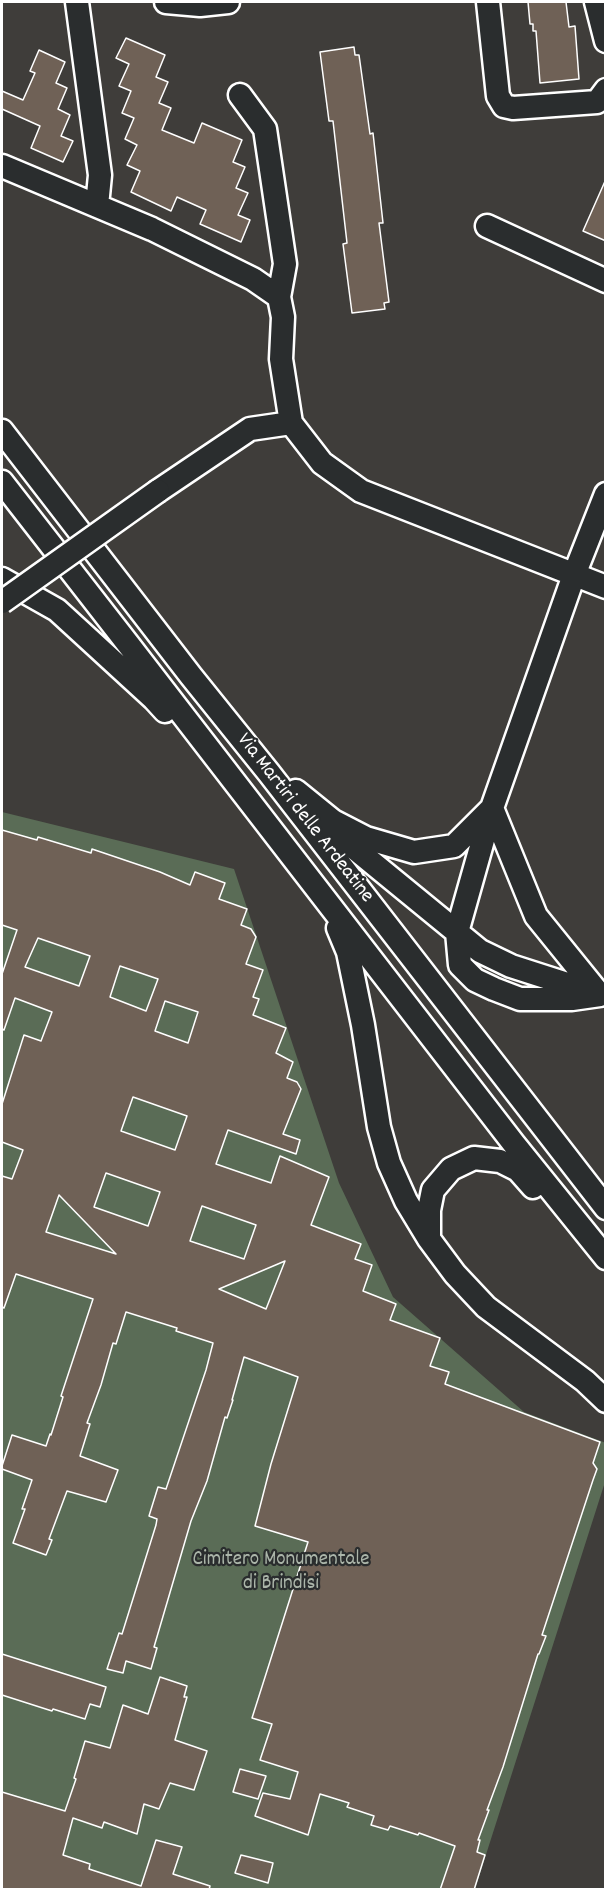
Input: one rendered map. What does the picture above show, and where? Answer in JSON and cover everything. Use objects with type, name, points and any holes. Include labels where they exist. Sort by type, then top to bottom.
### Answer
[{"type":"street","points":[[77,2],[100,175],[97,206]]},
{"type":"street","points":[[166,2],[200,5],[228,2]]},
{"type":"street","points":[[488,2],[498,96],[504,106],[513,108],[597,102],[606,90]]},
{"type":"street","points":[[596,2],[606,40]]},
{"type":"street","points":[[240,95],[265,129],[285,264],[279,297],[283,317],[281,359],[291,423],[322,463],[361,491],[606,586]]},
{"type":"street","points":[[2,166],[152,229],[243,274],[279,297]]},
{"type":"street","points":[[487,226],[606,281]]},
{"type":"street","points":[[2,602],[249,429],[291,423]]},
{"type":"street","name":"Via Martiri delle Ardeatine","points":[[2,431],[606,1208]]},
{"type":"street","name":"Via Martiri delle Ardeatine","points":[[2,482],[507,1134],[606,1258]]},
{"type":"street","points":[[457,932],[492,808],[574,575],[606,494]]},
{"type":"street","points":[[2,579],[57,610],[154,699],[213,767],[249,800]]},
{"type":"street","points":[[269,773],[295,790],[333,821],[366,838],[414,852],[454,846],[492,808]]},
{"type":"street","points":[[492,808],[536,916],[603,996]]},
{"type":"street","points":[[333,821],[353,847],[480,951],[511,966],[603,996]]},
{"type":"street","points":[[329,904],[348,952],[363,1025],[379,1127],[389,1163],[406,1201],[429,1239],[455,1274],[486,1307],[585,1381],[606,1401]]},
{"type":"street","points":[[429,1239],[429,1210],[434,1190],[451,1169],[474,1158],[500,1161],[518,1170],[562,1220],[585,1233]]},
{"type":"green space","name":"Cimitero Monumentale di Brindisi","points":[[2,812],[234,869],[339,1183],[393,1297],[524,1412],[606,1443],[605,1482],[475,1889],[2,1890]]},
{"type":"building","points":[[528,2],[566,2],[569,27],[575,26],[579,79],[540,83],[536,31],[533,31],[533,24],[530,24]]},
{"type":"building","points":[[126,38],[165,55],[156,77],[168,82],[159,103],[171,108],[162,130],[194,143],[202,123],[242,140],[233,162],[245,167],[236,188],[248,193],[238,215],[250,220],[241,242],[200,224],[206,210],[177,197],[171,211],[131,192],[140,171],[127,165],[137,145],[125,139],[134,118],[122,113],[131,91],[119,86],[129,64],[116,58]]},
{"type":"building","points":[[354,47],[355,55],[359,55],[370,134],[373,133],[383,223],[379,223],[389,302],[384,303],[385,309],[352,313],[343,244],[347,243],[333,121],[329,121],[320,52]]},
{"type":"building","points":[[39,50],[65,62],[56,83],[67,88],[58,109],[70,115],[61,136],[73,141],[63,162],[31,148],[40,126],[2,109],[2,91],[23,100],[35,73],[30,71]]},
{"type":"building","points":[[606,179],[606,241],[583,231]]},
{"type":"building","points":[[2,830],[37,840],[38,837],[91,853],[92,849],[160,872],[190,885],[195,872],[225,883],[219,899],[247,909],[241,925],[251,929],[256,937],[246,964],[263,970],[253,997],[259,999],[253,1015],[286,1028],[276,1053],[293,1062],[287,1078],[297,1082],[301,1089],[283,1134],[300,1140],[296,1154],[228,1130],[216,1164],[271,1183],[280,1156],[329,1177],[311,1225],[361,1244],[355,1259],[372,1265],[363,1291],[396,1304],[390,1320],[440,1338],[430,1366],[449,1372],[445,1384],[600,1442],[593,1463],[597,1469],[542,1635],[546,1636],[538,1654],[478,1840],[480,1840],[477,1852],[485,1855],[474,1890],[440,1890],[455,1846],[419,1833],[418,1835],[390,1826],[388,1830],[371,1825],[374,1816],[347,1807],[349,1803],[320,1794],[308,1835],[255,1816],[263,1793],[290,1799],[298,1772],[260,1760],[272,1724],[252,1718],[308,1542],[255,1526],[271,1464],[298,1377],[244,1357],[207,1481],[191,1521],[154,1647],[157,1648],[151,1669],[126,1661],[123,1673],[107,1669],[119,1633],[122,1634],[156,1525],[157,1519],[149,1516],[158,1487],[166,1489],[213,1343],[176,1331],[177,1328],[126,1312],[116,1344],[113,1343],[87,1423],[90,1424],[80,1456],[118,1470],[106,1502],[67,1491],[49,1539],[52,1540],[46,1555],[13,1543],[32,1480],[2,1469],[12,1435],[46,1446],[93,1299],[16,1274],[4,1308],[2,1307],[2,1176],[12,1179],[23,1150],[2,1142],[2,1104],[24,1035],[41,1041],[52,1012],[15,998],[4,1030],[2,1029],[2,974],[17,930],[2,925]],"holes":[[[38,938],[90,956],[79,986],[25,967]],[[120,966],[158,979],[146,1011],[110,997]],[[165,1001],[198,1012],[188,1043],[155,1031]],[[133,1097],[187,1116],[175,1150],[121,1131]],[[106,1173],[160,1192],[148,1226],[94,1207]],[[59,1195],[116,1254],[46,1232]],[[202,1206],[256,1225],[244,1259],[190,1241]],[[285,1261],[266,1309],[219,1289]]]},
{"type":"building","points":[[2,1654],[106,1687],[100,1707],[90,1704],[85,1719],[2,1695]]},
{"type":"building","points":[[160,1677],[187,1686],[184,1697],[187,1697],[175,1740],[207,1751],[194,1790],[170,1783],[159,1809],[144,1804],[137,1834],[104,1822],[102,1828],[73,1818],[63,1855],[90,1864],[89,1869],[141,1886],[156,1840],[182,1847],[173,1874],[210,1886],[209,1890],[2,1890],[2,1792],[65,1811],[85,1741],[110,1748],[123,1705],[148,1714]]},
{"type":"building","points":[[240,1769],[266,1776],[258,1799],[233,1792]]},
{"type":"building","points":[[241,1855],[273,1863],[268,1883],[235,1873]]}]
